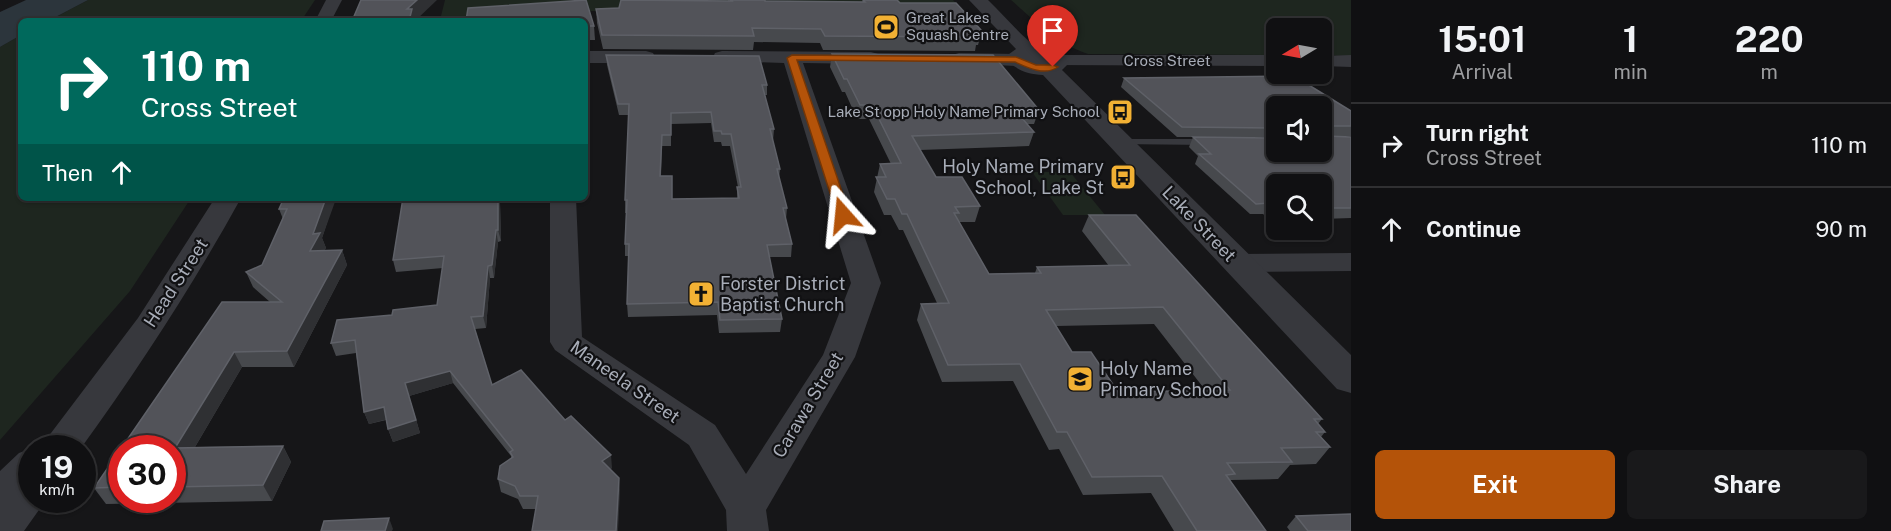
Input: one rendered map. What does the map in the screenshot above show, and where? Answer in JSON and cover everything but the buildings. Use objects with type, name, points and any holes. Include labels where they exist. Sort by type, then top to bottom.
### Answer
[{"type":"street","points":[[325,18],[334,0]]},
{"type":"street","name":"Lake Street","points":[[978,0],[1351,379]]},
{"type":"street","points":[[588,57],[665,57]]},
{"type":"street","points":[[700,57],[887,58]]},
{"type":"street","name":"Carawa Street","points":[[747,520],[839,357],[866,283],[792,58]]},
{"type":"street","name":"Cross Street","points":[[946,59],[1266,61]]},
{"type":"street","points":[[1332,61],[1351,61]]},
{"type":"street","name":"Head Street","points":[[71,435],[122,366],[205,240],[226,201]]},
{"type":"street","name":"Maneela Street","points":[[563,201],[566,342],[702,435],[747,520]]},
{"type":"street","points":[[1237,263],[1351,262]]},
{"type":"street","name":"Head Street","points":[[58,435],[122,366]]},
{"type":"street","points":[[0,498],[18,479]]},
{"type":"street","points":[[0,531],[18,507]]},
{"type":"lane","points":[[1120,142],[1221,142]]},
{"type":"shaded area","points":[[26,0],[88,0],[54,18],[18,18],[18,37],[0,47],[0,12]]},
{"type":"shaded area","points":[[88,0],[315,0],[303,18],[54,18]]},
{"type":"shaded area","points":[[445,0],[953,0],[964,12],[593,11],[440,18]]},
{"type":"shaded area","points":[[1011,0],[1351,0],[1351,56],[1332,55],[1332,18],[1266,18],[1266,55],[1088,54],[1056,38]]},
{"type":"shaded area","points":[[18,37],[18,201],[189,201],[130,291],[0,440],[0,47]]},
{"type":"shaded area","points":[[1032,172],[1070,172],[1105,215],[1063,215]]},
{"type":"place","name":"Great Lakes Squash Centre","points":[[886,27]]},
{"type":"place","name":"Lake St opp Holy Name Primary School","points":[[1120,112]]},
{"type":"place","name":"Holy Name Primary School, Lake St","points":[[1123,177]]},
{"type":"place","name":"Forster District Baptist Church","points":[[701,294]]},
{"type":"place","name":"Holy Name Primary School","points":[[1080,379]]},
{"type":"route","points":[[843,215],[792,58],[1016,60],[1035,68],[1053,67]]}]
